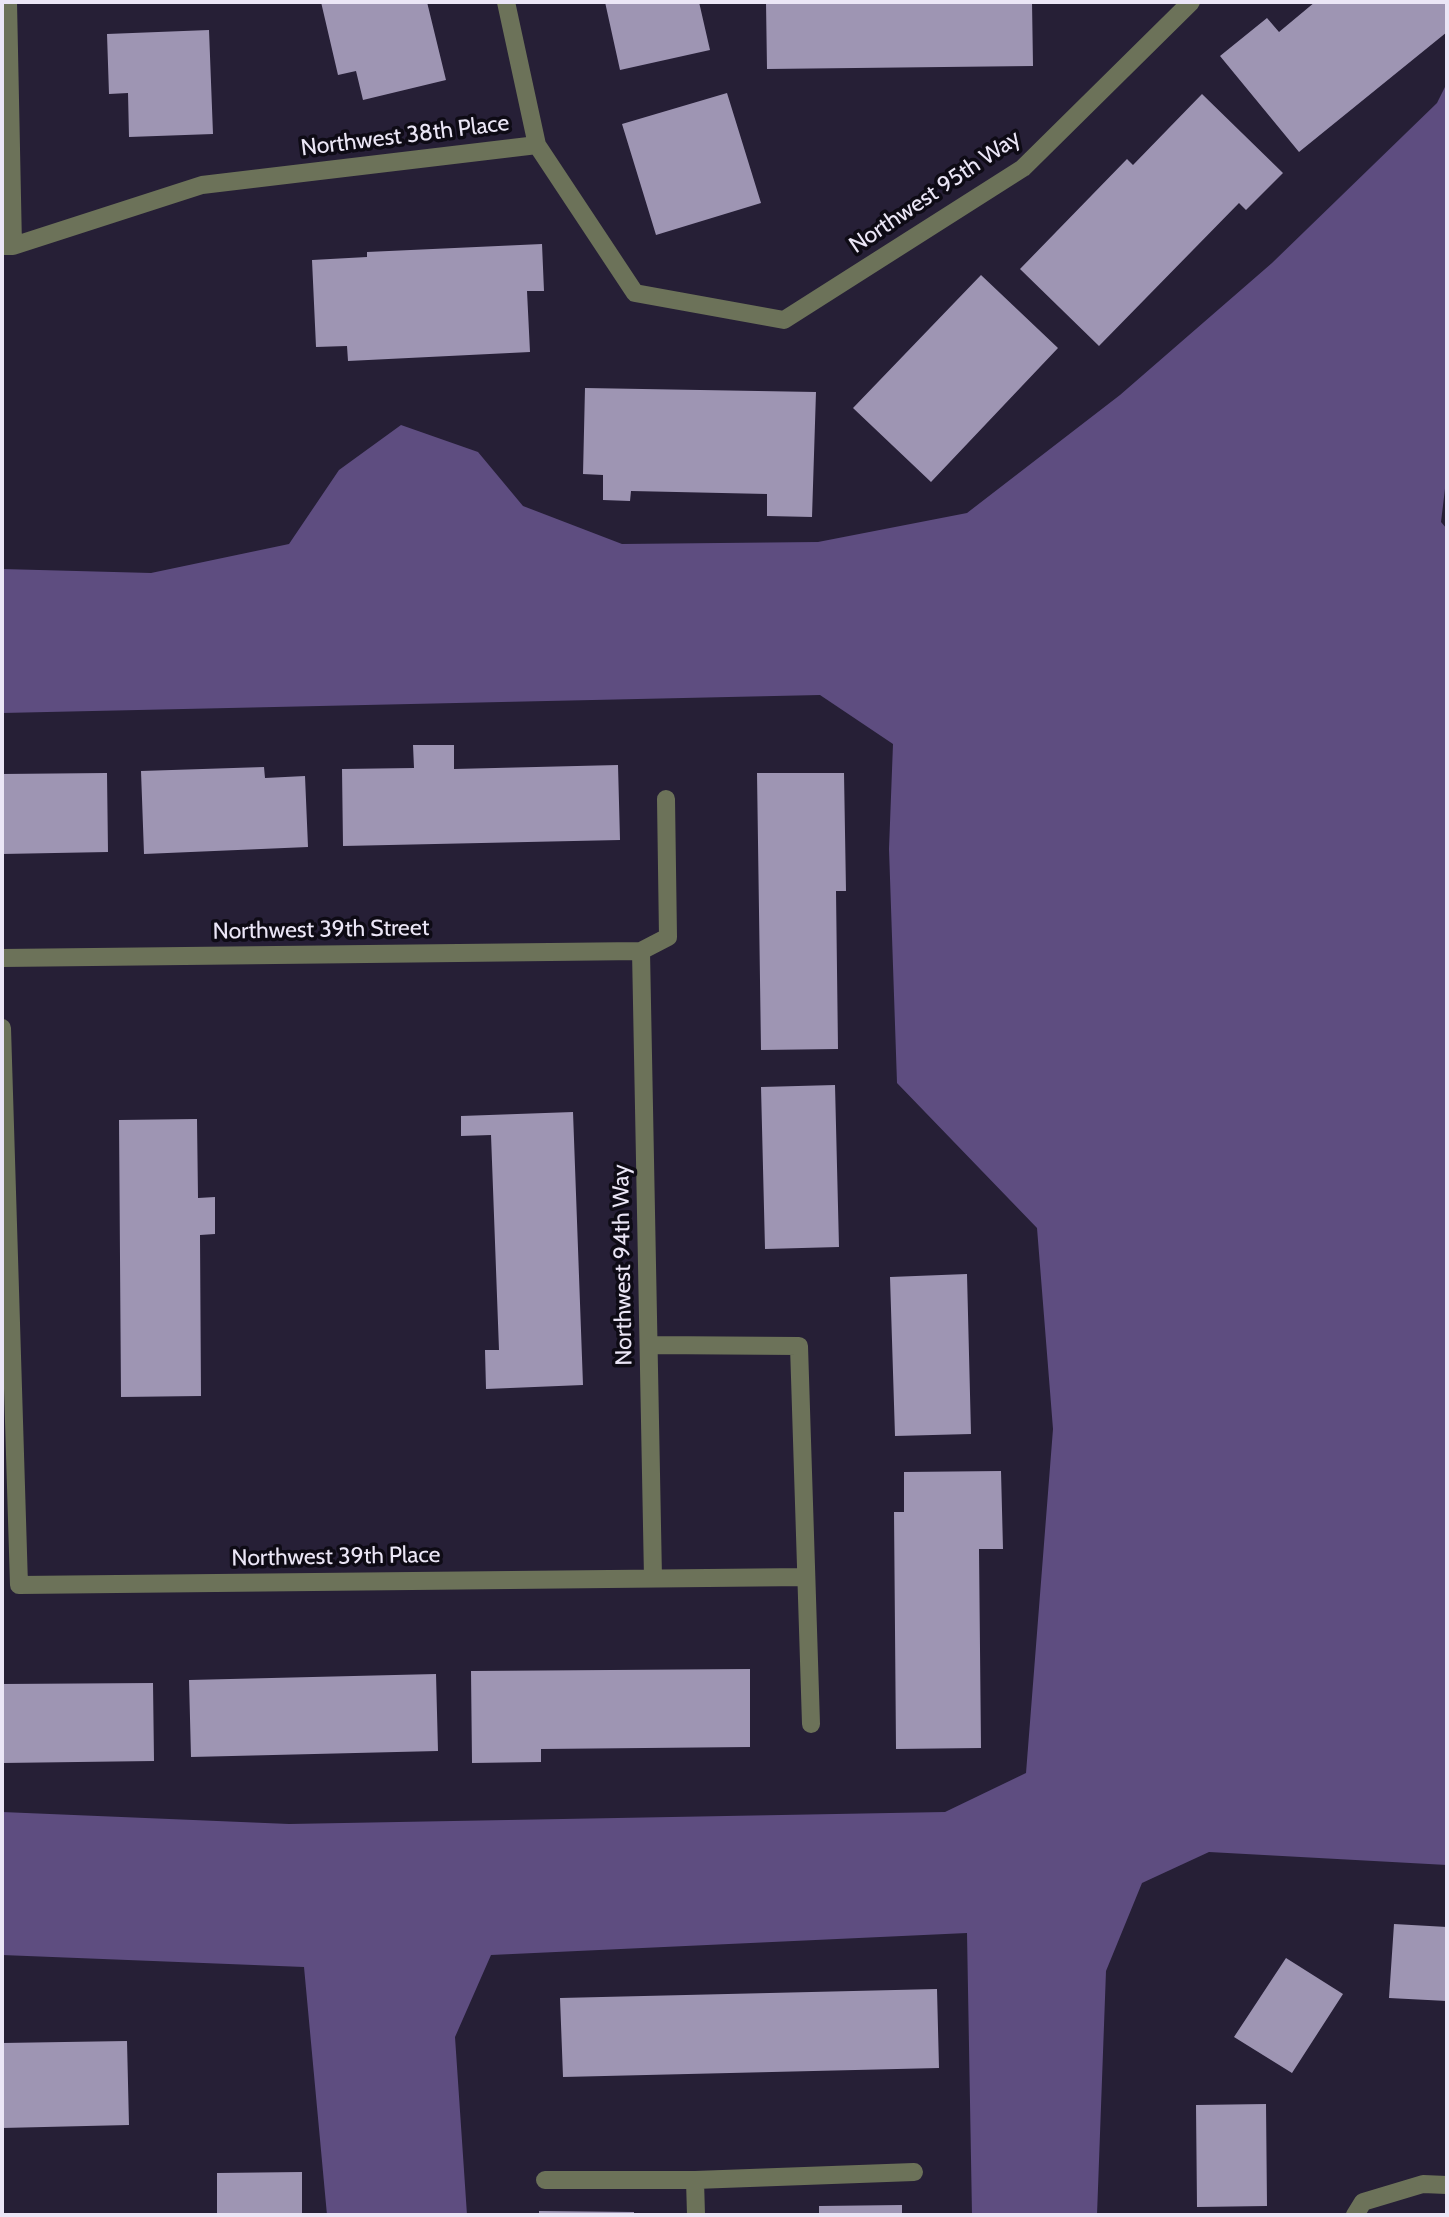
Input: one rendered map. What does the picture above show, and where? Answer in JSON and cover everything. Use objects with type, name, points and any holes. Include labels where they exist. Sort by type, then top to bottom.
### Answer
[{"type":"street","points":[[8,2],[8,246]]},
{"type":"street","points":[[506,2],[537,145]]},
{"type":"street","name":"Northwest 95th Way","points":[[783,320],[1023,168],[1191,2]]},
{"type":"street","name":"Northwest 38th Place","points":[[8,246],[202,185],[537,145],[635,293],[783,320]]},
{"type":"street","points":[[641,951],[668,937],[666,799]]},
{"type":"street","name":"Northwest 39th Street","points":[[2,958],[641,951]]},
{"type":"street","name":"Northwest 94th Way","points":[[641,951],[653,1578]]},
{"type":"street","name":"Northwest 39th Place","points":[[2,1028],[19,1585],[806,1577]]},
{"type":"street","points":[[649,1345],[799,1346],[811,1724]]},
{"type":"street","points":[[545,2180],[695,2180],[914,2172]]},
{"type":"street","points":[[695,2180],[696,2215]]},
{"type":"street","points":[[1359,2209],[1423,2184],[1447,2185]]},
{"type":"shaded area","points":[[1447,83],[1447,472],[1441,522],[1447,529],[1447,1865],[1209,1852],[1142,1883],[1106,1971],[1097,2215],[972,2215],[967,1933],[491,1955],[455,2037],[467,2215],[327,2215],[304,1967],[2,1955],[2,1812],[289,1824],[945,1812],[1026,1773],[1053,1429],[1037,1228],[897,1083],[889,849],[893,744],[820,695],[2,713],[2,569],[151,573],[289,544],[339,470],[401,425],[478,452],[523,506],[622,544],[818,542],[967,513],[1120,395],[1272,263],[1437,103]]},
{"type":"building","points":[[321,2],[427,2],[446,80],[363,100],[356,71],[338,75]]},
{"type":"building","points":[[605,2],[699,2],[710,50],[620,70]]},
{"type":"building","points":[[766,2],[1032,2],[1033,66],[767,69]]},
{"type":"building","points":[[1315,2],[1445,2],[1447,32],[1299,152],[1220,56],[1267,18],[1279,32]]},
{"type":"building","points":[[209,30],[213,134],[129,137],[128,93],[109,94],[107,34]]},
{"type":"building","points":[[727,93],[761,203],[656,235],[622,124]]},
{"type":"building","points":[[1202,94],[1283,173],[1246,210],[1239,203],[1099,346],[1020,269],[1127,159],[1133,165]]},
{"type":"building","points":[[542,244],[544,291],[527,291],[530,352],[348,361],[347,346],[316,347],[312,260],[367,257],[367,252]]},
{"type":"building","points":[[981,275],[1058,348],[931,482],[853,408]]},
{"type":"building","points":[[585,388],[816,392],[812,517],[767,516],[767,494],[631,491],[630,501],[603,500],[603,475],[583,474]]},
{"type":"building","points":[[413,745],[454,745],[454,769],[618,765],[620,840],[343,846],[342,769],[414,768]]},
{"type":"building","points":[[264,767],[265,778],[305,776],[308,847],[144,854],[141,771]]},
{"type":"building","points":[[107,773],[108,852],[2,854],[2,774]]},
{"type":"building","points":[[757,773],[844,773],[846,891],[836,891],[838,1049],[761,1050]]},
{"type":"building","points":[[835,1085],[839,1247],[765,1249],[761,1087]]},
{"type":"building","points":[[573,1112],[583,1385],[486,1389],[485,1350],[499,1350],[491,1135],[461,1136],[461,1116]]},
{"type":"building","points":[[197,1119],[198,1198],[215,1197],[215,1234],[200,1235],[201,1396],[121,1397],[119,1120]]},
{"type":"building","points":[[967,1274],[971,1434],[895,1436],[890,1277]]},
{"type":"building","points":[[1001,1471],[1003,1549],[979,1549],[981,1748],[896,1749],[894,1512],[904,1512],[904,1472]]},
{"type":"building","points":[[750,1669],[750,1747],[541,1749],[541,1762],[472,1763],[471,1671]]},
{"type":"building","points":[[436,1674],[438,1751],[191,1757],[189,1680]]},
{"type":"building","points":[[153,1683],[154,1761],[2,1763],[2,1684]]},
{"type":"building","points":[[1394,1924],[1447,1927],[1447,2001],[1389,1998]]},
{"type":"building","points":[[1286,1958],[1343,1994],[1292,2073],[1234,2037]]},
{"type":"building","points":[[937,1989],[939,2068],[563,2077],[560,1998]]},
{"type":"building","points":[[127,2041],[129,2125],[2,2128],[2,2043]]},
{"type":"building","points":[[1266,2104],[1267,2206],[1197,2207],[1196,2105]]},
{"type":"building","points":[[302,2172],[302,2215],[217,2215],[217,2173]]},
{"type":"building","points":[[902,2205],[902,2215],[819,2215],[819,2206]]},
{"type":"building","points":[[539,2211],[634,2212],[634,2215],[539,2215]]}]
